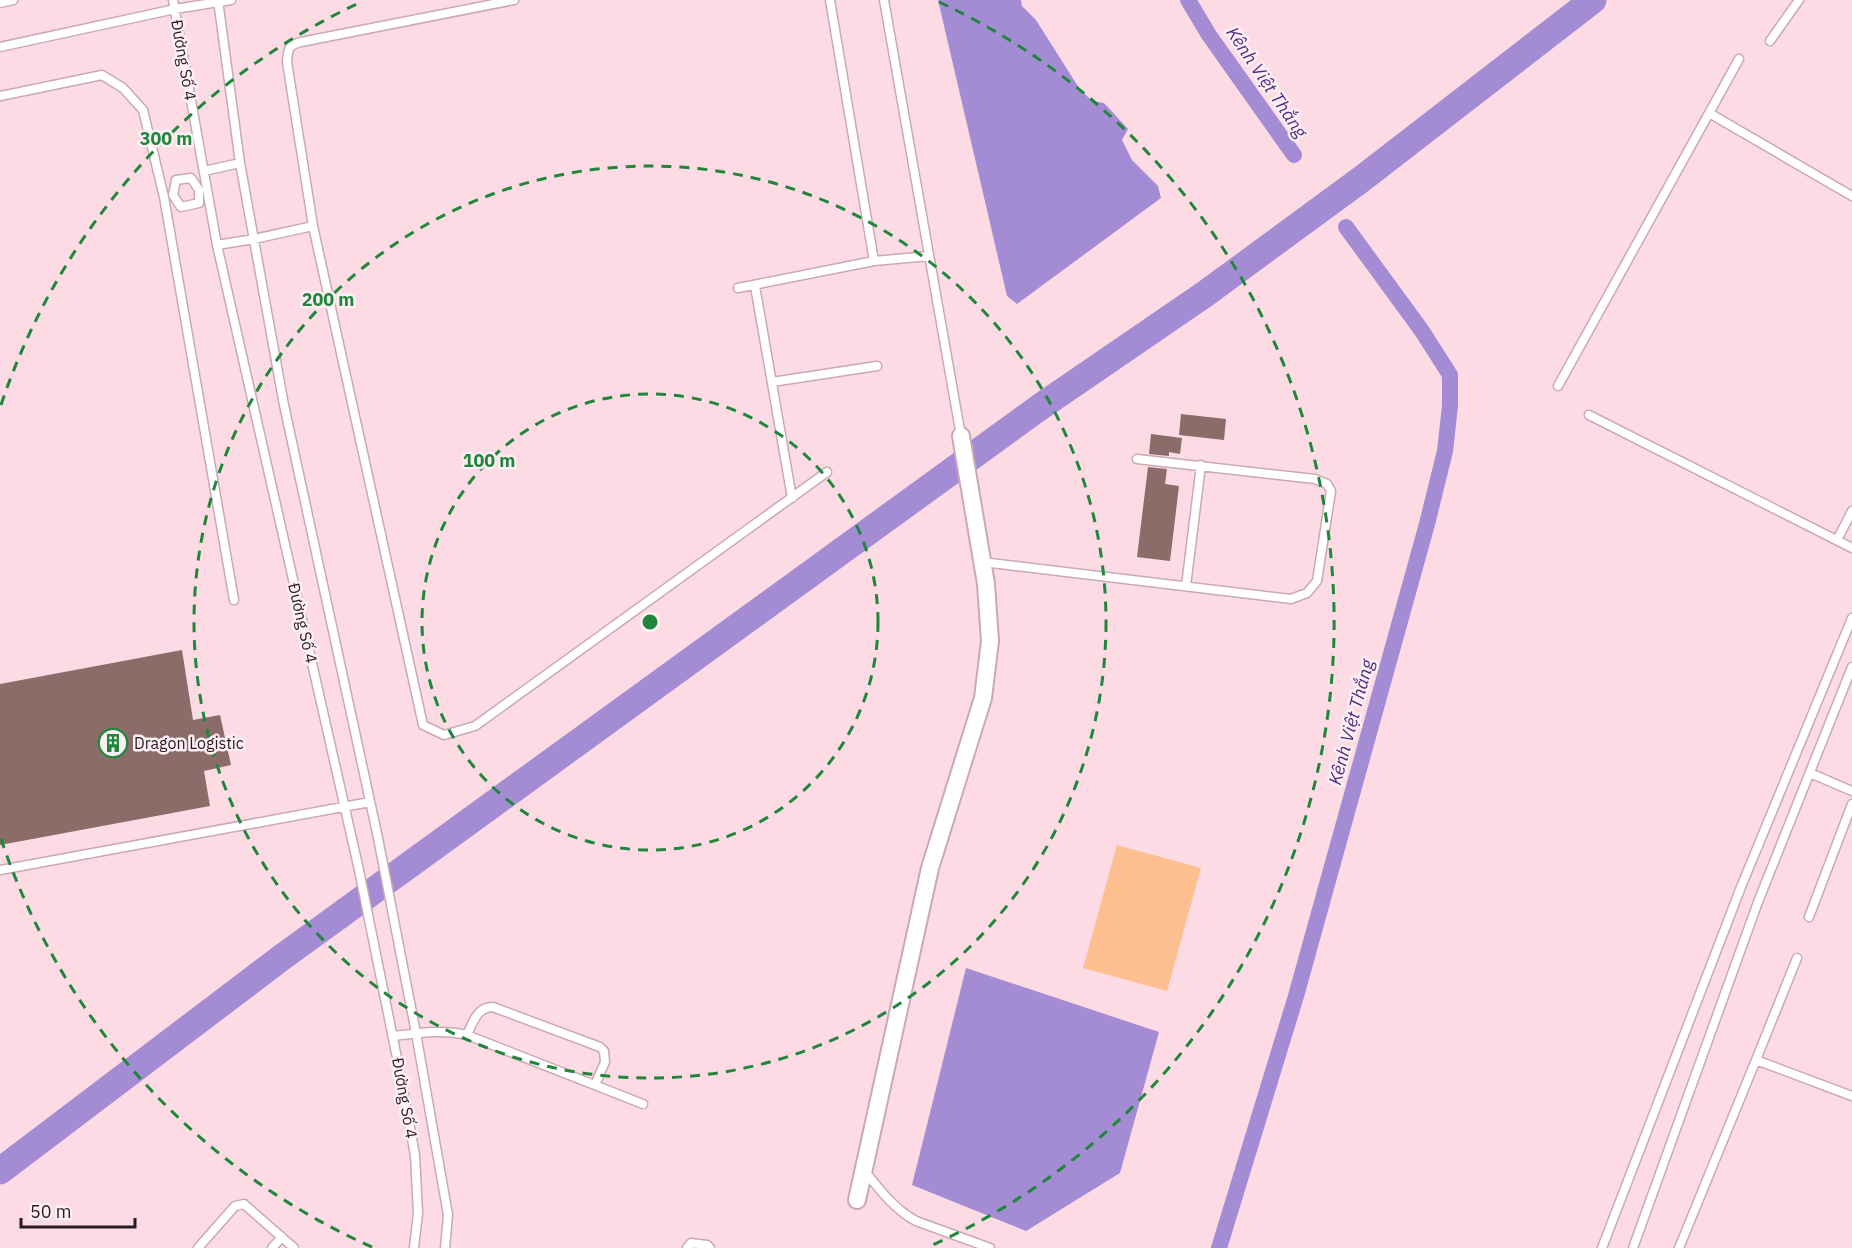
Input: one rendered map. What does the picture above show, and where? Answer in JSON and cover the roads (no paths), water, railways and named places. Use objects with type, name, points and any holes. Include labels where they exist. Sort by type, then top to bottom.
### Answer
[{"type":"street","points":[[857,1200],[930,868],[982,698],[990,641],[986,584],[961,436]]},
{"type":"lane","points":[[0,3],[13,0]]},
{"type":"lane","points":[[0,47],[174,4],[231,0]]},
{"type":"lane","points":[[514,0],[292,44],[288,49],[287,62],[313,226],[423,725],[444,735],[476,726],[827,472]]},
{"type":"lane","points":[[830,0],[874,261]]},
{"type":"lane","points":[[884,0],[961,436]]},
{"type":"lane","points":[[1770,41],[1799,0]]},
{"type":"lane","points":[[218,1],[240,163],[284,405],[370,802],[416,1033],[448,1215],[445,1248]]},
{"type":"lane","name":"Đường Số 4","points":[[174,4],[204,171],[203,189],[359,870],[393,1036],[415,1155],[418,1213],[414,1248]]},
{"type":"lane","points":[[1558,386],[1739,59]]},
{"type":"lane","points":[[0,96],[102,75],[123,88],[143,110],[168,196],[234,600]]},
{"type":"lane","points":[[1709,113],[1852,196]]},
{"type":"lane","points":[[204,171],[240,163]]},
{"type":"lane","points":[[191,178],[203,189],[199,203],[181,207],[168,196],[176,180],[191,178]]},
{"type":"lane","points":[[217,245],[313,226]]},
{"type":"lane","points":[[738,288],[874,261],[929,256]]},
{"type":"lane","points":[[755,286],[792,498]]},
{"type":"lane","points":[[772,382],[877,366]]},
{"type":"lane","points":[[1589,415],[1852,548]]},
{"type":"lane","points":[[982,562],[1291,600],[1307,593],[1317,581],[1331,491],[1327,484],[1315,479],[1137,459]]},
{"type":"lane","points":[[1186,586],[1201,465]]},
{"type":"lane","points":[[1837,540],[1852,511]]},
{"type":"lane","points":[[1602,1248],[1741,887],[1852,618]]},
{"type":"lane","points":[[1633,1248],[1758,902],[1852,667]]},
{"type":"lane","points":[[1810,773],[1852,790]]},
{"type":"lane","points":[[0,870],[370,802]]},
{"type":"lane","points":[[1809,917],[1852,804]]},
{"type":"lane","points":[[1679,1248],[1797,958]]},
{"type":"lane","points":[[467,1035],[478,1012],[487,1007],[493,1007],[600,1047],[604,1051],[605,1062],[595,1085]]},
{"type":"lane","points":[[393,1036],[440,1031],[467,1035],[643,1104]]},
{"type":"lane","points":[[1756,1060],[1852,1096]]},
{"type":"lane","points":[[863,1170],[896,1208],[906,1215],[990,1248]]},
{"type":"lane","points":[[198,1248],[235,1206],[244,1204],[294,1248]]},
{"type":"lane","points":[[272,1248],[282,1237]]},
{"type":"lane","points":[[687,1248],[691,1243],[707,1245],[710,1248]]},
{"type":"waterway","name":"Kênh Việt Thắng","points":[[1188,0],[1209,35],[1294,155]]},
{"type":"waterway","points":[[0,1171],[281,958],[1040,407],[1205,294],[1363,178],[1593,0]]},
{"type":"waterway","name":"Kênh Việt Thắng","points":[[1219,1248],[1296,996],[1427,524],[1445,451],[1450,406],[1450,375],[1422,331],[1346,227]]},
{"type":"place","name":"Dragon Logistic","points":[[113,743]]}]
